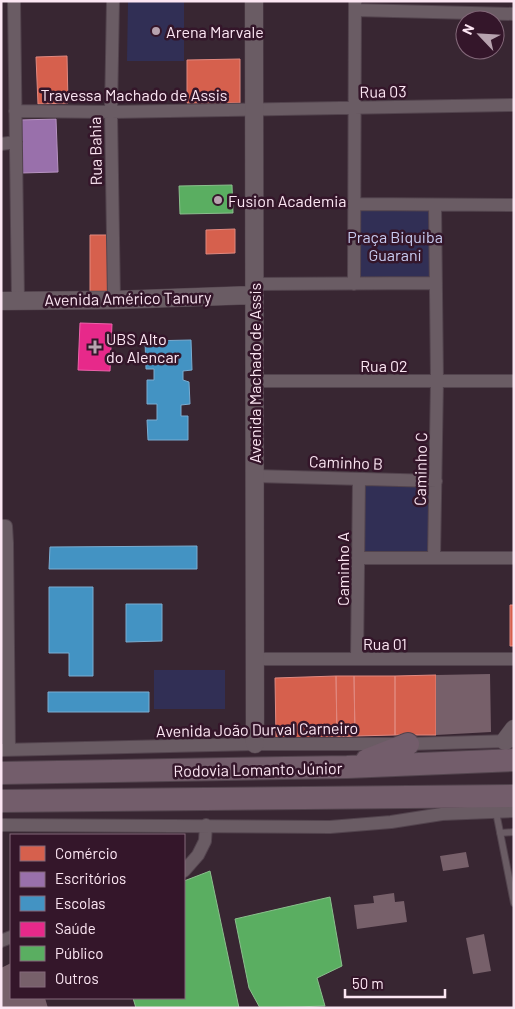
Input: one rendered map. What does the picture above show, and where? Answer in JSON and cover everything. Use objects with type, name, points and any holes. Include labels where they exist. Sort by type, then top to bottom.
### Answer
[{"type":"highway","name":"Rodovia Lomanto Júnior","points":[[1,773],[347,767],[512,743]]},
{"type":"highway","points":[[347,767],[408,744]]},
{"type":"highway","name":"Rodovia Lomanto Júnior","points":[[1,801],[514,796]]},
{"type":"street","points":[[10,301],[16,142],[14,1]]},
{"type":"street","name":"Rua Bahia","points":[[113,1],[111,112],[114,300]]},
{"type":"street","name":"Avenida Machado de Assis","points":[[254,1],[256,744]]},
{"type":"street","points":[[354,284],[355,6],[434,7],[514,14]]},
{"type":"street","name":"Rua 03","points":[[254,110],[514,105]]},
{"type":"street","name":"Travessa Machado de Assis","points":[[15,111],[254,110]]},
{"type":"street","points":[[1,144],[16,142]]},
{"type":"street","points":[[354,204],[514,205]]},
{"type":"street","name":"Caminho C","points":[[434,558],[437,381],[435,205]]},
{"type":"street","points":[[254,290],[354,284],[436,283]]},
{"type":"street","name":"Avenida Américo Tanury","points":[[10,301],[114,300],[254,290]]},
{"type":"street","name":"Rua 02","points":[[254,381],[514,381]]},
{"type":"street","name":"Caminho B","points":[[255,476],[436,481]]},
{"type":"street","name":"Caminho A","points":[[357,659],[359,479]]},
{"type":"street","points":[[1,526],[6,526],[7,544],[5,750]]},
{"type":"street","points":[[358,558],[514,558]]},
{"type":"street","name":"Rua 01","points":[[255,659],[514,659]]},
{"type":"street","name":"Avenida João Durval Carneiro","points":[[5,750],[256,744],[512,743]]},
{"type":"street","points":[[1,825],[107,830],[206,825],[330,827],[391,822],[442,814],[514,811]]},
{"type":"street","points":[[185,870],[198,855],[205,842],[206,825]]},
{"type":"lane","points":[[496,812],[514,903]]},
{"type":"lane","points":[[500,833],[514,832]]},
{"type":"green space","name":"Arena Marvale","points":[[128,1],[184,1],[184,61],[127,61]]},
{"type":"green space","name":"Praça Biquiba Guarani","points":[[430,209],[431,281],[360,282],[360,210]]},
{"type":"green space","points":[[363,486],[434,486],[433,554],[362,553]]},
{"type":"green space","points":[[154,670],[225,670],[225,709],[154,709]]},
{"type":"building: Comércio","points":[[67,56],[68,103],[38,104],[36,57]]},
{"type":"building: Comércio","points":[[240,59],[240,103],[187,103],[187,60]]},
{"type":"building: Comércio","points":[[235,229],[235,253],[206,254],[206,230]]},
{"type":"building: Comércio","points":[[90,235],[111,235],[112,293],[90,293]]},
{"type":"building: Comércio","points":[[510,605],[514,605],[514,646],[510,646]]},
{"type":"building: Comércio","points":[[436,675],[436,735],[395,735],[395,676]]},
{"type":"building: Comércio","points":[[336,676],[337,737],[276,738],[275,678]]},
{"type":"building: Comércio","points":[[336,676],[354,676],[355,736],[337,737]]},
{"type":"building: Comércio","points":[[354,676],[395,676],[395,735],[355,736]]},
{"type":"building: Escritórios","points":[[56,119],[58,172],[21,173],[20,120]]},
{"type":"building: Escolas","points":[[191,340],[192,370],[183,371],[183,380],[189,382],[190,404],[181,405],[181,416],[188,416],[188,440],[148,440],[147,420],[157,420],[157,404],[147,404],[147,380],[154,380],[154,369],[146,369],[145,341]]},
{"type":"building: Escolas","points":[[197,546],[197,569],[49,569],[50,547]]},
{"type":"building: Escolas","points":[[49,587],[93,587],[93,676],[69,676],[69,653],[49,653]]},
{"type":"building: Escolas","points":[[126,604],[162,604],[162,641],[126,642]]},
{"type":"building: Escolas","points":[[48,692],[149,692],[149,712],[48,712]]},
{"type":"building: Saúde","name":"UBS Alto do Alencar","points":[[80,323],[112,324],[110,371],[78,370]]},
{"type":"building: Público","points":[[232,185],[233,213],[180,214],[179,186]]},
{"type":"building: Público","points":[[210,871],[239,1008],[136,1008],[133,999],[185,999],[185,881]]},
{"type":"building: Público","points":[[330,897],[342,966],[317,978],[325,1006],[260,1008],[249,988],[235,919]]},
{"type":"building: Outros","points":[[490,674],[491,732],[436,735],[436,675]]},
{"type":"building: Outros","points":[[466,852],[469,867],[443,871],[440,856]]},
{"type":"building: Outros","points":[[394,893],[395,902],[404,901],[407,922],[357,929],[354,905],[374,903],[373,896]]},
{"type":"building: Outros","points":[[484,934],[491,971],[473,974],[466,938]]},
{"type":"building: Outros","points":[[10,964],[10,999],[45,999],[48,1008],[1,1008],[1,968]]},
{"type":"place","name":"Arena Marvale","points":[[156,31]]},
{"type":"place","name":"Fusion Academia","points":[[218,200]]},
{"type":"place","name":"UBS Alto do Alencar","points":[[95,347]]}]
